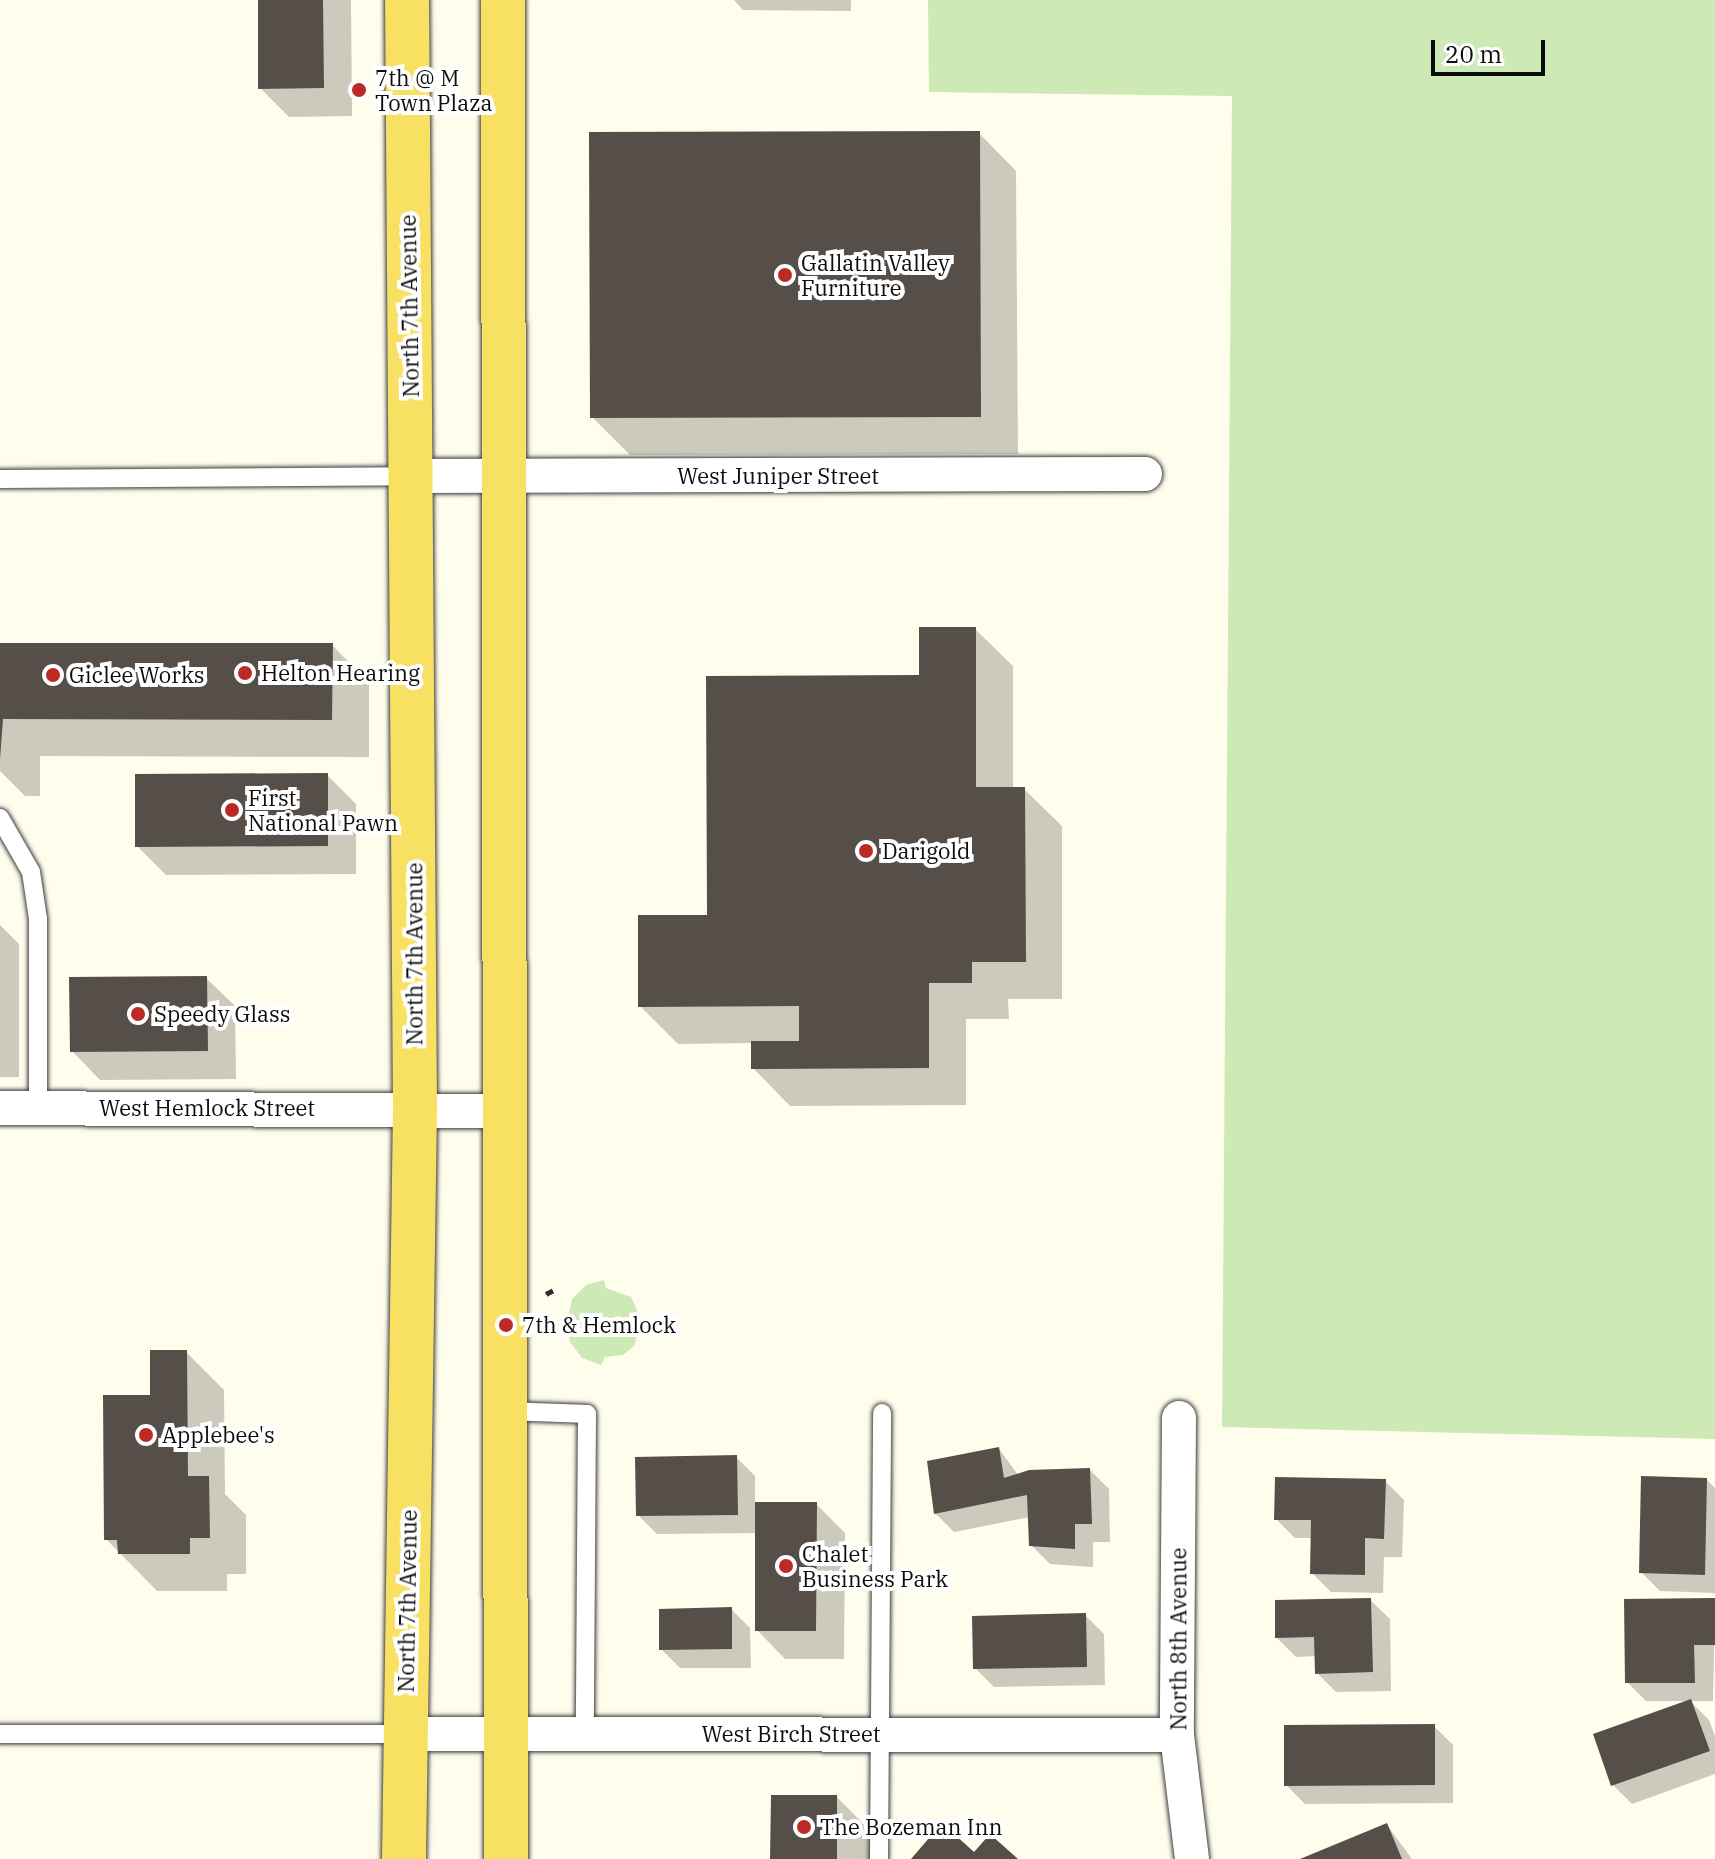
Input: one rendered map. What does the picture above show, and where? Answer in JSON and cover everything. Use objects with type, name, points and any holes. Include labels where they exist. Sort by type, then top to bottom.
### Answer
[{"type":"main road","name":"North 7th Avenue","points":[[404,1859],[415,1108],[407,0]]},
{"type":"main road","points":[[503,0],[506,1859]]},
{"type":"street","name":"West Juniper Street","points":[[411,476],[1145,474]]},
{"type":"street","name":"West Hemlock Street","points":[[0,1108],[415,1108],[505,1111]]},
{"type":"street","name":"North 8th Avenue","points":[[1179,1418],[1177,1735],[1192,1859]]},
{"type":"street","name":"West Birch Street","points":[[405,1734],[1177,1735]]},
{"type":"lane","points":[[0,479],[411,476]]},
{"type":"lane","points":[[0,818],[31,872],[38,919],[38,1108]]},
{"type":"lane","points":[[506,1411],[587,1414],[585,1734]]},
{"type":"lane","points":[[879,1859],[882,1413]]},
{"type":"lane","points":[[0,1734],[405,1734]]},
{"type":"green space","points":[[928,0],[1715,0],[1715,1439],[1222,1427],[1232,96],[929,92]]},
{"type":"green space","points":[[604,1280],[606,1288],[631,1297],[642,1320],[634,1346],[623,1355],[605,1357],[601,1365],[582,1358],[570,1342],[566,1325],[572,1299],[586,1285]]},
{"type":"building","points":[[258,0],[323,0],[324,88],[258,89]]},
{"type":"building","name":"Gallatin Valley Furniture","points":[[980,131],[981,417],[590,418],[589,132]]},
{"type":"building","name":"Darigold","points":[[919,627],[976,627],[976,787],[1025,787],[1026,962],[972,962],[972,983],[929,983],[929,1068],[751,1069],[751,1041],[799,1041],[799,1006],[638,1007],[638,915],[707,915],[706,676],[919,675]]},
{"type":"building","points":[[0,643],[333,643],[332,720],[3,719],[0,759]]},
{"type":"building","name":"First National Pawn","points":[[328,773],[328,846],[135,847],[135,774]]},
{"type":"building","name":"Speedy Glass","points":[[207,976],[208,1051],[70,1052],[69,977]]},
{"type":"building","name":"Applebee's","points":[[150,1350],[187,1350],[188,1476],[209,1476],[210,1538],[190,1538],[190,1554],[118,1554],[117,1540],[104,1540],[103,1395],[150,1395]]},
{"type":"building","points":[[999,1447],[1004,1478],[1029,1470],[1090,1468],[1092,1524],[1075,1524],[1075,1549],[1029,1546],[1027,1495],[934,1514],[927,1461]]},
{"type":"building","points":[[737,1455],[738,1515],[636,1516],[635,1457]]},
{"type":"building","points":[[1641,1476],[1707,1478],[1705,1575],[1639,1573]]},
{"type":"building","points":[[1275,1477],[1386,1479],[1384,1539],[1365,1538],[1365,1575],[1310,1574],[1311,1520],[1274,1520]]},
{"type":"building","name":"Chalet Business Park","points":[[755,1502],[817,1502],[816,1631],[755,1631]]},
{"type":"building","points":[[1371,1598],[1373,1672],[1315,1674],[1314,1637],[1275,1638],[1275,1600]]},
{"type":"building","points":[[1715,1598],[1715,1645],[1694,1645],[1695,1683],[1625,1683],[1624,1599]]},
{"type":"building","points":[[732,1607],[732,1649],[659,1650],[659,1609]]},
{"type":"building","points":[[1086,1613],[1087,1667],[973,1669],[972,1616]]},
{"type":"building","points":[[1691,1699],[1710,1751],[1611,1786],[1593,1734]]},
{"type":"building","points":[[1435,1724],[1435,1785],[1284,1786],[1284,1725]]},
{"type":"building","name":"The Bozeman Inn","points":[[771,1795],[837,1795],[837,1859],[770,1859]]},
{"type":"building","points":[[942,1823],[974,1852],[990,1834],[1018,1859],[911,1859]]},
{"type":"building","points":[[1387,1823],[1402,1859],[1300,1859]]},
{"type":"place","name":"7th @ M Town Plaza","points":[[359,90]]},
{"type":"place","name":"Gallatin Valley Furniture","points":[[785,275]]},
{"type":"place","name":"Helton Hearing","points":[[245,673]]},
{"type":"place","name":"Giclee Works","points":[[53,675]]},
{"type":"place","name":"First National Pawn","points":[[232,810]]},
{"type":"place","name":"Darigold","points":[[866,851]]},
{"type":"place","name":"Speedy Glass","points":[[138,1014]]},
{"type":"place","name":"7th & Hemlock","points":[[506,1325]]},
{"type":"place","name":"Applebee's","points":[[146,1435]]},
{"type":"place","name":"Chalet Business Park","points":[[786,1566]]},
{"type":"place","name":"The Bozeman Inn","points":[[804,1827]]}]
